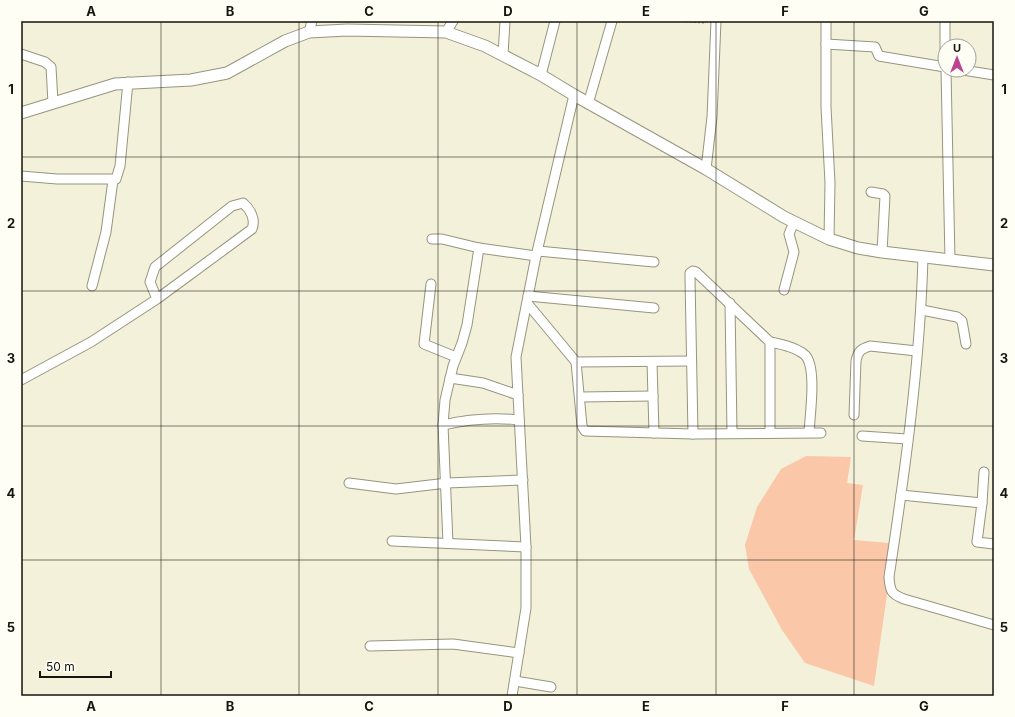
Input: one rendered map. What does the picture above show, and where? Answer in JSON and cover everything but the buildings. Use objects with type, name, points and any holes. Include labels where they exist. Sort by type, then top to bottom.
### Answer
[{"type":"street","points":[[309,32],[312,21]]},
{"type":"street","points":[[446,32],[453,21]]},
{"type":"street","points":[[503,55],[505,21]]},
{"type":"street","points":[[541,75],[555,21]]},
{"type":"street","points":[[588,104],[612,21]]},
{"type":"street","points":[[826,21],[826,107],[830,183],[829,239]]},
{"type":"street","points":[[945,21],[945,38]]},
{"type":"street","points":[[706,169],[712,117],[716,23]]},
{"type":"street","points":[[21,113],[128,82],[191,80],[227,73],[285,41],[309,32],[347,30],[446,32],[485,46],[541,75],[588,104],[706,169],[794,222],[829,239],[858,248],[882,252],[994,265]]},
{"type":"street","points":[[826,44],[875,47],[879,56],[937,67]]},
{"type":"street","points":[[21,54],[44,62],[51,67],[53,103]]},
{"type":"street","points":[[977,72],[994,75]]},
{"type":"street","points":[[945,78],[950,260]]},
{"type":"street","points":[[21,176],[113,180],[118,177],[128,82]]},
{"type":"street","points":[[512,696],[526,608],[526,546],[516,357],[537,254],[574,95]]},
{"type":"street","points":[[92,286],[106,232],[113,180]]},
{"type":"street","points":[[871,192],[883,194],[885,196],[882,252]]},
{"type":"street","points":[[21,380],[91,342],[157,299],[252,229],[254,221],[248,208],[243,204],[232,206],[155,267],[150,282],[157,299]]},
{"type":"street","points":[[784,290],[794,252],[789,234],[794,222]]},
{"type":"street","points":[[432,239],[447,240],[478,248],[537,254],[654,262]]},
{"type":"street","points":[[448,543],[447,483],[443,425],[445,400],[456,357],[467,325],[478,248]]},
{"type":"street","points":[[923,257],[922,310],[902,495],[889,577],[890,588],[894,595],[994,625]]},
{"type":"street","points":[[692,434],[690,273],[696,272],[770,342],[786,345],[804,355],[810,363],[812,374],[810,432]]},
{"type":"street","points":[[431,284],[424,344],[456,357]]},
{"type":"street","points":[[528,300],[654,308]]},
{"type":"street","points":[[528,300],[576,362],[582,426],[585,432],[692,434],[821,433]]},
{"type":"street","points":[[730,303],[732,433]]},
{"type":"street","points":[[922,310],[957,317],[962,320],[966,344]]},
{"type":"street","points":[[770,342],[770,433]]},
{"type":"street","points":[[854,415],[856,361],[858,353],[863,348],[870,346],[917,350]]},
{"type":"street","points":[[576,362],[690,362]]},
{"type":"street","points":[[652,362],[654,433]]},
{"type":"street","points":[[450,378],[483,382],[518,395]]},
{"type":"street","points":[[580,397],[653,396]]},
{"type":"street","points":[[443,425],[466,419],[484,418],[519,420]]},
{"type":"street","points":[[862,436],[907,440]]},
{"type":"street","points":[[984,472],[982,503],[976,542],[994,544]]},
{"type":"street","points":[[349,483],[396,489],[447,483],[523,480]]},
{"type":"street","points":[[902,495],[982,503]]},
{"type":"street","points":[[392,541],[526,546]]},
{"type":"street","points":[[370,646],[453,644],[519,653]]},
{"type":"street","points":[[515,681],[551,687]]},
{"type":"path","points":[[678,21],[716,23]]},
{"type":"shaded area","points":[[806,456],[851,457],[847,483],[863,485],[854,540],[889,543],[887,594],[874,686],[805,663],[782,630],[749,569],[745,545],[757,507],[781,469]]}]
